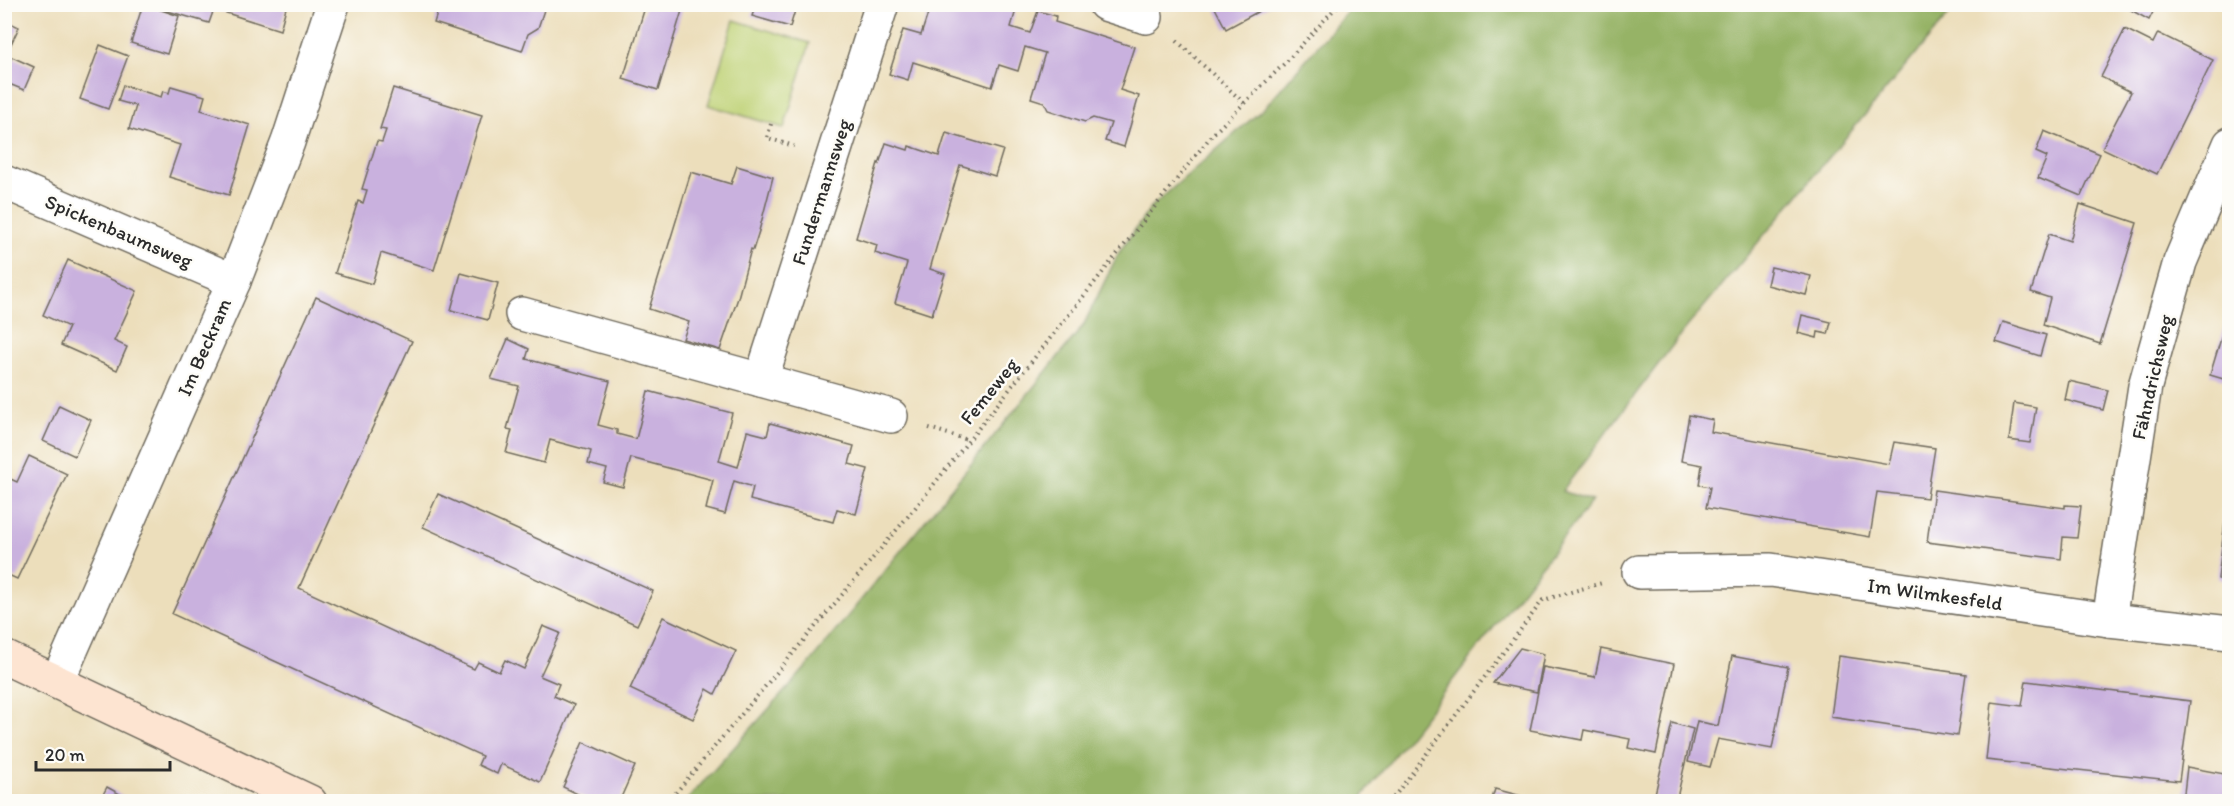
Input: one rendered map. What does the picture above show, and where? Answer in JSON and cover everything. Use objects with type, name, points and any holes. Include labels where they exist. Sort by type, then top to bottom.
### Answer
[{"type":"main road","points":[[4,657],[310,801]]},
{"type":"street","name":"Im Beckram","points":[[57,682],[234,281],[288,142],[333,4]]},
{"type":"street","name":"Fundermannsweg","points":[[761,380],[882,4]]},
{"type":"street","points":[[1105,4],[1146,17]]},
{"type":"street","name":"Fähndrichsweg","points":[[2109,620],[2145,386],[2180,261],[2229,144]]},
{"type":"street","name":"Spickenbaumsweg","points":[[4,182],[234,281]]},
{"type":"street","points":[[522,314],[891,416]]},
{"type":"street","name":"Im Wilmkesfeld","points":[[1639,572],[1771,570],[2109,620],[2229,633]]},
{"type":"path","name":"Femeweg","points":[[668,801],[915,508],[1212,135],[1287,62],[1339,4]]},
{"type":"path","points":[[1146,17],[1178,42],[1244,103]]},
{"type":"path","points":[[1390,801],[1543,600],[1639,572]]},
{"type":"green space","points":[[1354,4],[1957,5],[1682,333],[1562,491],[1592,501],[1359,801],[686,801],[809,664],[1083,326],[1118,254],[1150,208],[1264,108]]},
{"type":"green space","points":[[734,20],[810,43],[784,128],[708,105]]},
{"type":"building","points":[[143,4],[179,16],[167,54],[131,43]]},
{"type":"building","points":[[162,4],[287,4],[280,30],[214,9],[209,23],[161,9]]},
{"type":"building","points":[[440,4],[546,4],[538,28],[528,34],[522,51],[434,23]]},
{"type":"building","points":[[646,4],[684,4],[658,90],[623,79]]},
{"type":"building","points":[[756,4],[797,4],[790,27],[752,16]]},
{"type":"building","points":[[931,4],[996,4],[1016,10],[1011,27],[1030,33],[1038,11],[1056,16],[1055,22],[1134,47],[1120,90],[1139,96],[1124,147],[1105,141],[1111,123],[1093,118],[1085,122],[1048,110],[1044,102],[1031,98],[1045,53],[1025,47],[1018,71],[999,65],[992,87],[913,62],[908,80],[889,74],[903,30],[921,35]]},
{"type":"building","points":[[1213,4],[1272,4],[1226,29]]},
{"type":"building","points":[[2120,4],[2157,4],[2149,20]]},
{"type":"building","points":[[4,20],[19,27],[4,59]]},
{"type":"building","points":[[2125,29],[2153,43],[2158,33],[2213,60],[2157,174],[2102,148],[2131,92],[2101,77]]},
{"type":"building","points":[[100,45],[128,56],[108,109],[80,99]]},
{"type":"building","points":[[12,57],[34,67],[24,90],[4,82],[4,72]]},
{"type":"building","points":[[123,85],[161,97],[163,91],[169,93],[171,86],[205,96],[201,110],[250,125],[229,195],[169,177],[180,145],[129,129],[136,106],[118,101]]},
{"type":"building","points":[[393,88],[482,115],[434,270],[381,253],[372,284],[335,273],[358,201],[363,203],[367,190],[362,189],[377,141],[382,142],[386,130],[380,129]]},
{"type":"building","points":[[2044,131],[2100,154],[2081,196],[2038,178],[2047,157],[2036,152]]},
{"type":"building","points":[[946,133],[1003,150],[995,176],[960,165],[930,269],[945,274],[932,315],[895,303],[907,263],[875,253],[877,245],[856,238],[886,143],[908,150],[909,146],[939,156]]},
{"type":"building","points":[[737,166],[773,177],[759,231],[753,250],[751,249],[738,298],[720,350],[683,339],[689,322],[649,309],[691,172],[731,184]]},
{"type":"building","points":[[2080,204],[2137,223],[2100,344],[2043,325],[2050,298],[2031,292],[2049,234],[2070,241]]},
{"type":"building","points":[[68,260],[137,291],[114,341],[127,347],[117,370],[61,345],[69,327],[43,315]]},
{"type":"building","points":[[1771,267],[1811,276],[1806,295],[1767,285]]},
{"type":"building","points":[[461,273],[498,283],[488,320],[451,310]]},
{"type":"building","points":[[316,297],[412,341],[299,588],[474,669],[478,662],[499,672],[505,660],[524,669],[543,626],[560,633],[540,676],[559,684],[554,696],[574,705],[540,782],[501,764],[497,774],[478,765],[482,756],[172,614]]},
{"type":"building","points":[[2230,312],[2230,381],[2210,375]]},
{"type":"building","points":[[1802,315],[1831,322],[1828,334],[1818,332],[1817,338],[1798,333]]},
{"type":"building","points":[[2003,322],[2046,335],[2040,356],[1996,342]]},
{"type":"building","points":[[508,339],[529,349],[526,359],[610,381],[598,425],[617,430],[617,434],[636,439],[648,391],[732,413],[719,461],[738,467],[747,431],[767,436],[770,423],[854,446],[849,464],[868,469],[856,514],[837,509],[833,522],[750,500],[753,487],[734,481],[725,514],[706,509],[713,480],[631,458],[623,487],[603,482],[607,469],[588,464],[591,451],[550,440],[544,463],[506,453],[512,430],[507,429],[519,386],[491,379]]},
{"type":"building","points":[[2069,381],[2108,390],[2103,410],[2065,400]]},
{"type":"building","points":[[2014,403],[2036,407],[2030,443],[2009,440]]},
{"type":"building","points":[[59,405],[91,420],[75,456],[43,441]]},
{"type":"building","points":[[1689,415],[1713,420],[1711,432],[1889,464],[1894,442],[1935,448],[1927,498],[1877,492],[1870,537],[1706,508],[1710,487],[1699,485],[1702,465],[1681,461]]},
{"type":"building","points":[[29,456],[67,474],[17,579],[4,573],[4,476],[17,482]]},
{"type":"building","points":[[1934,490],[2065,508],[2065,505],[2081,506],[2077,538],[2063,537],[2061,559],[1927,542]]},
{"type":"building","points":[[438,494],[653,591],[637,625],[423,527]]},
{"type":"building","points":[[2225,521],[2230,522],[2230,581],[2218,579]]},
{"type":"building","points":[[663,617],[736,651],[715,694],[707,689],[693,719],[630,689]]},
{"type":"building","points":[[1520,648],[1544,654],[1537,692],[1493,683]]},
{"type":"building","points":[[1601,649],[1674,664],[1656,754],[1628,748],[1630,739],[1584,730],[1582,740],[1530,730],[1543,667],[1595,677]]},
{"type":"building","points":[[1732,656],[1788,667],[1772,749],[1718,739],[1710,767],[1688,762],[1697,721],[1718,726]]},
{"type":"building","points":[[1839,656],[1966,674],[1957,736],[1831,717]]},
{"type":"building","points":[[2026,681],[2190,701],[2179,781],[1986,760],[1992,702],[2022,706]]},
{"type":"building","points":[[1672,723],[1693,729],[1676,802],[1654,798]]},
{"type":"building","points":[[583,742],[635,766],[619,802],[594,802],[563,787]]},
{"type":"building","points":[[2187,767],[2230,775],[2229,802],[2183,802]]},
{"type":"building","points":[[107,787],[134,802],[99,802]]},
{"type":"building","points":[[1495,789],[1540,801],[1540,802],[1491,802]]}]
